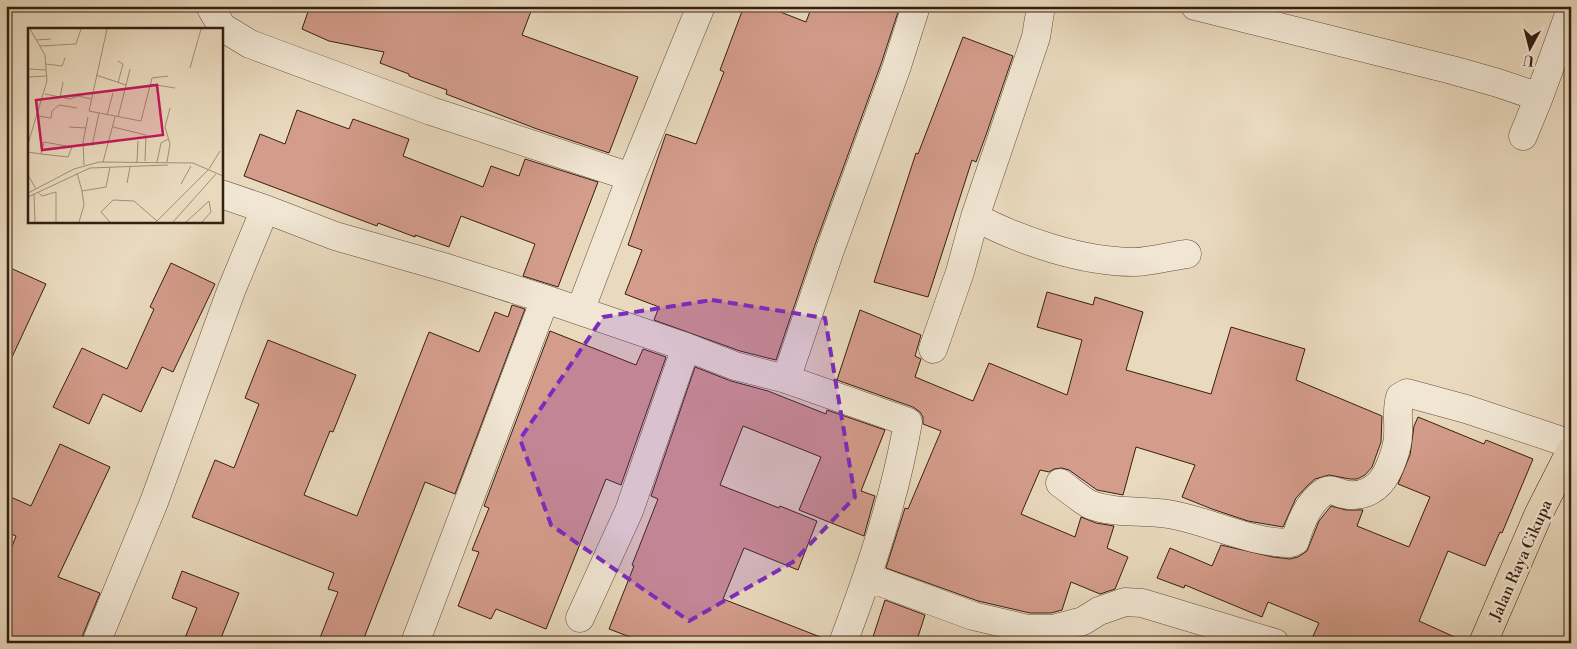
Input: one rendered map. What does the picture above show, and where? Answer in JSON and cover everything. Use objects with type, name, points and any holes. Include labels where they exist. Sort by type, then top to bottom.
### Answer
[{"type":"main road","name":"Jalan Raya Cikupa","points":[[1483,643],[1539,512],[1571,450]]},
{"type":"street","points":[[210,6],[222,26],[250,44],[431,111],[631,177]]},
{"type":"street","points":[[580,311],[631,177],[701,6]]},
{"type":"street","points":[[786,379],[830,250],[896,69],[916,6]]},
{"type":"street","points":[[933,349],[960,272],[976,217],[1036,37],[1041,6]]},
{"type":"street","points":[[1195,6],[1452,70],[1539,97]]},
{"type":"street","points":[[1523,136],[1571,9]]},
{"type":"street","points":[[222,194],[335,236],[447,268],[545,299],[686,347],[735,366],[786,379],[908,422],[896,482],[867,577],[843,643]]},
{"type":"street","points":[[96,643],[154,502],[231,291],[264,209]]},
{"type":"street","points":[[976,217],[1030,240],[1085,258],[1135,262],[1187,254]]},
{"type":"street","points":[[415,643],[545,299]]},
{"type":"street","points":[[580,618],[629,512],[686,347]]},
{"type":"street","points":[[1060,483],[1089,504],[1107,510],[1167,514],[1201,522],[1251,539],[1291,543],[1295,541],[1304,515],[1325,492],[1334,490],[1344,494],[1358,495],[1369,492],[1384,478],[1392,460],[1398,438],[1397,405],[1400,397],[1407,393],[1466,409],[1571,444]]},
{"type":"street","points":[[867,577],[973,616],[1028,629],[1052,629],[1083,621],[1099,611],[1125,602],[1142,603],[1266,641]]},
{"type":"highlighted area","points":[[712,300],[825,318],[855,497],[793,562],[689,621],[551,525],[520,439],[603,317]]},
{"type":"building","points":[[310,6],[533,6],[522,35],[638,77],[609,153],[537,129],[446,94],[447,90],[380,63],[384,52],[329,41],[302,29]]},
{"type":"building","points":[[744,6],[765,6],[806,22],[812,6],[900,6],[776,360],[740,351],[654,320],[659,307],[625,294],[642,250],[628,245],[666,134],[696,144],[724,72],[720,70]]},
{"type":"building","points":[[963,37],[1013,56],[976,162],[972,160],[928,297],[874,282],[916,153],[918,154]]},
{"type":"building","points":[[297,110],[349,129],[353,119],[409,139],[403,156],[483,187],[491,166],[519,176],[525,159],[598,182],[558,287],[523,276],[535,244],[461,216],[449,247],[378,223],[377,226],[244,176],[260,134],[285,144]]},
{"type":"building","points":[[171,263],[215,284],[173,372],[162,367],[141,412],[103,394],[89,424],[53,407],[82,348],[127,369],[154,309],[150,307]]},
{"type":"building","points":[[6,266],[46,284],[6,370]]},
{"type":"building","points":[[1047,292],[1093,305],[1095,297],[1143,312],[1126,370],[1211,394],[1231,327],[1305,349],[1296,380],[1382,416],[1381,442],[1372,467],[1365,475],[1357,479],[1329,475],[1315,479],[1296,498],[1283,527],[1248,521],[1182,497],[1195,465],[1136,447],[1123,495],[1097,490],[1069,470],[1062,468],[1049,472],[1040,470],[1021,514],[1075,537],[1081,517],[1096,523],[1114,526],[1107,548],[1128,557],[1115,589],[1100,594],[1071,582],[1062,610],[1051,613],[1030,613],[978,601],[886,568],[905,508],[908,509],[941,431],[923,424],[923,417],[913,407],[837,380],[860,310],[921,335],[915,356],[921,359],[915,377],[973,401],[989,363],[1067,395],[1082,340],[1037,327]]},
{"type":"building","points":[[512,305],[525,309],[455,494],[425,482],[362,643],[318,643],[338,592],[328,589],[334,573],[192,517],[215,460],[234,468],[259,404],[245,398],[268,340],[356,375],[333,432],[330,431],[304,495],[357,516],[429,332],[479,352],[495,312],[508,317]]},
{"type":"building","points":[[550,331],[636,365],[643,349],[666,357],[621,485],[606,479],[546,629],[496,609],[491,619],[458,606],[479,552],[472,550],[489,508],[484,506]]},
{"type":"building","points":[[695,367],[731,381],[768,391],[826,414],[827,410],[885,430],[861,491],[875,496],[864,536],[799,510],[821,457],[743,426],[720,485],[817,521],[798,570],[744,548],[723,599],[828,640],[828,643],[646,643],[609,629],[658,499],[651,496]]},
{"type":"building","points":[[1418,417],[1484,444],[1486,440],[1533,459],[1502,533],[1500,532],[1485,566],[1448,551],[1419,621],[1468,643],[1310,643],[1319,623],[1268,602],[1262,617],[1185,585],[1184,588],[1157,578],[1170,548],[1212,566],[1221,545],[1273,557],[1290,559],[1298,557],[1307,551],[1319,521],[1331,506],[1346,510],[1363,510],[1357,526],[1409,547],[1430,497],[1398,484],[1410,455],[1414,426]]},
{"type":"building","points":[[60,444],[110,467],[58,577],[100,593],[81,643],[6,643],[6,562],[16,536],[6,532],[6,495],[31,506]]},
{"type":"building","points":[[182,571],[239,593],[219,643],[183,643],[197,608],[172,598]]},
{"type":"building","points":[[885,600],[925,615],[916,643],[871,643]]}]
